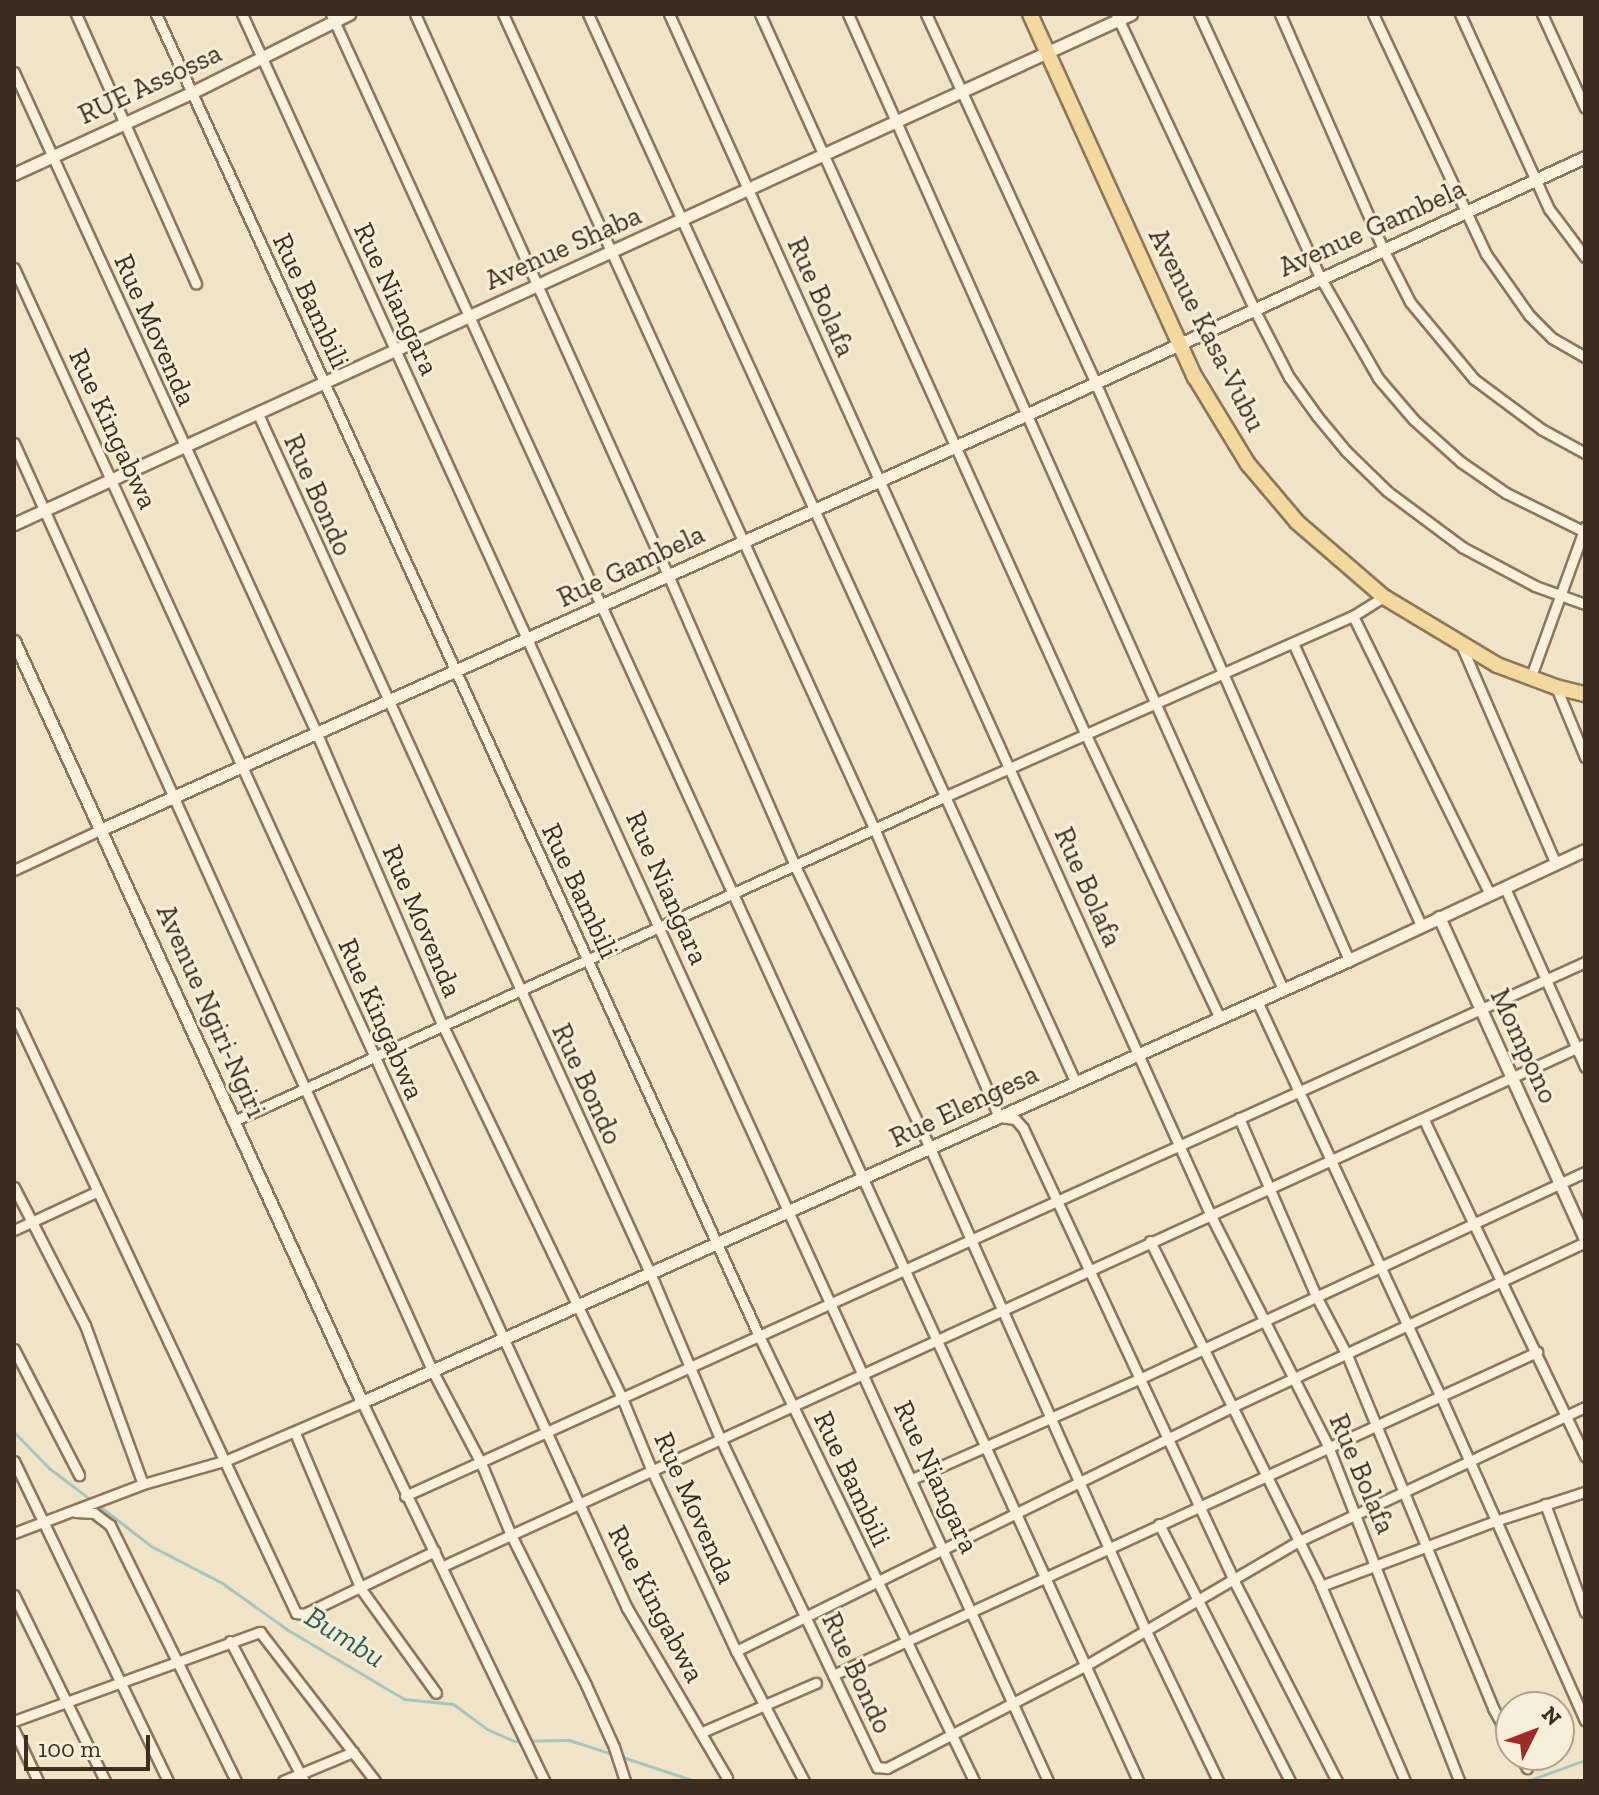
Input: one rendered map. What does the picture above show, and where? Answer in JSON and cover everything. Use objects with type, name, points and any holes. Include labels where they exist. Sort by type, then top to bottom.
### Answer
[{"type":"main road","name":"Avenue Kasa-Vubu","points":[[1030,14],[1179,344],[1211,407],[1248,464],[1316,541],[1384,597],[1462,647],[1530,679],[1585,694]]},
{"type":"street","points":[[76,14],[196,284]]},
{"type":"street","name":"Rue Bambili","points":[[156,14],[759,1336],[974,1781]]},
{"type":"street","name":"Rue Niangara","points":[[242,14],[530,639],[1048,1781]]},
{"type":"street","name":"RUE Assossa","points":[[14,174],[191,93],[333,17],[349,14]]},
{"type":"street","points":[[415,14],[668,575],[795,866],[930,1148],[1145,1629],[1218,1781]]},
{"type":"street","points":[[503,14],[610,255],[874,828],[999,1117],[1015,1119],[1023,1128],[1139,1379],[1170,1438],[1233,1579],[1337,1781]]},
{"type":"street","points":[[588,14],[1075,1081]]},
{"type":"street","name":"Rue Bolafa","points":[[669,14],[1211,1216],[1328,1446],[1377,1564],[1459,1781]]},
{"type":"street","points":[[760,14],[958,445],[1085,733],[1219,1017]]},
{"type":"street","points":[[848,14],[1283,989]]},
{"type":"street","points":[[926,14],[1095,382],[1349,960]]},
{"type":"street","name":"Avenue Shaba","points":[[14,524],[610,255],[962,93],[1117,17],[1131,14]]},
{"type":"street","points":[[1199,14],[1320,277],[1378,378],[1414,420],[1461,462],[1506,493],[1584,530],[1530,679]]},
{"type":"street","points":[[1280,14],[1383,249],[1425,323],[1474,379],[1541,429],[1585,453]]},
{"type":"street","points":[[1373,14],[1486,254],[1529,315],[1552,338],[1585,357]]},
{"type":"street","points":[[1460,14],[1549,209],[1585,257]]},
{"type":"street","points":[[1542,14],[1585,108]]},
{"type":"street","points":[[333,17],[471,316],[730,894],[937,1338],[1013,1515],[1138,1781]]},
{"type":"street","points":[[1117,17],[1254,309],[1289,377],[1317,416],[1368,473],[1462,547],[1561,597],[1585,604]]},
{"type":"street","name":"Rue Movenda","points":[[14,72],[317,734],[443,1026],[622,1398],[652,1471],[736,1651],[804,1781]]},
{"type":"street","name":"Avenue Gambela","points":[[1179,344],[1585,157]]},
{"type":"street","name":"Rue Kingabwa","points":[[14,268],[578,1504],[641,1635],[727,1778]]},
{"type":"street","name":"Rue Gambela","points":[[102,829],[530,639],[1179,344]]},
{"type":"street","name":"Rue Bondo","points":[[258,414],[519,992],[651,1275],[720,1438],[877,1767],[882,1769],[952,1737]]},
{"type":"street","points":[[14,443],[432,1370],[481,1463],[511,1535],[614,1747],[625,1781]]},
{"type":"street","points":[[234,1121],[1009,767],[1353,616],[1384,597]]},
{"type":"street","points":[[1353,616],[1490,895]]},
{"type":"street","name":"Avenue Ngiri-Ngiri","points":[[14,641],[362,1402]]},
{"type":"street","points":[[1293,643],[1421,925]]},
{"type":"street","points":[[1462,647],[1556,864]]},
{"type":"street","points":[[1556,687],[1585,757]]},
{"type":"street","points":[[14,870],[102,829]]},
{"type":"street","name":"Rue Elengesa","points":[[362,1402],[863,1180],[1585,850]]},
{"type":"street","points":[[1505,888],[1580,1046],[1585,1067]]},
{"type":"street","name":"Mompono","points":[[1439,917],[1585,1241]]},
{"type":"street","points":[[405,1496],[1055,1199],[1585,962]]},
{"type":"street","points":[[1257,1001],[1441,1397],[1585,1720]]},
{"type":"street","points":[[14,1013],[96,1192],[227,1460],[296,1613],[304,1614],[361,1589],[435,1551]]},
{"type":"street","points":[[443,1566],[1150,1241],[1271,1191],[1580,1046]]},
{"type":"street","points":[[1239,1118],[1316,1296],[1347,1355],[1495,1712]]},
{"type":"street","points":[[1424,1120],[1585,1456]]},
{"type":"street","points":[[912,1479],[1139,1379],[1262,1319],[1585,1172]]},
{"type":"street","points":[[14,1187],[85,1325],[143,1484]]},
{"type":"street","points":[[14,1230],[96,1192]]},
{"type":"street","points":[[1150,1241],[1321,1586],[1405,1781]]},
{"type":"street","points":[[736,1651],[1234,1406],[1585,1241]]},
{"type":"street","points":[[14,1349],[79,1475]]},
{"type":"street","points":[[833,1675],[1199,1504],[1537,1352]]},
{"type":"street","points":[[14,1533],[143,1484],[227,1460],[362,1402],[544,1781]]},
{"type":"street","points":[[952,1737],[1083,1667],[1299,1541],[1585,1407]]},
{"type":"street","points":[[295,1433],[361,1589],[436,1693]]},
{"type":"street","points":[[14,1461],[168,1781]]},
{"type":"street","points":[[1321,1586],[1495,1521],[1585,1492]]},
{"type":"street","points":[[1545,1504],[1585,1612]]},
{"type":"street","points":[[68,1512],[94,1513],[110,1525],[236,1781]]},
{"type":"street","points":[[1159,1524],[1290,1781]]},
{"type":"street","points":[[14,1595],[105,1781]]},
{"type":"street","points":[[14,1721],[230,1641],[263,1633],[375,1781]]},
{"type":"street","points":[[230,1641],[302,1778]]},
{"type":"street","points":[[702,1732],[816,1683]]},
{"type":"street","points":[[14,1730],[38,1781]]},
{"type":"street","points":[[283,1781],[302,1778],[353,1752]]},
{"type":"waterway","name":"Bumbu","points":[[14,1432],[49,1468],[91,1500]]},
{"type":"waterway","name":"Bumbu","points":[[98,1505],[151,1546],[222,1583],[288,1630],[404,1699],[453,1704],[487,1729],[514,1741],[569,1740],[612,1754]]},
{"type":"waterway","name":"Bumbu","points":[[619,1756],[695,1781]]},
{"type":"waterway","points":[[1527,1781],[1585,1760]]}]
